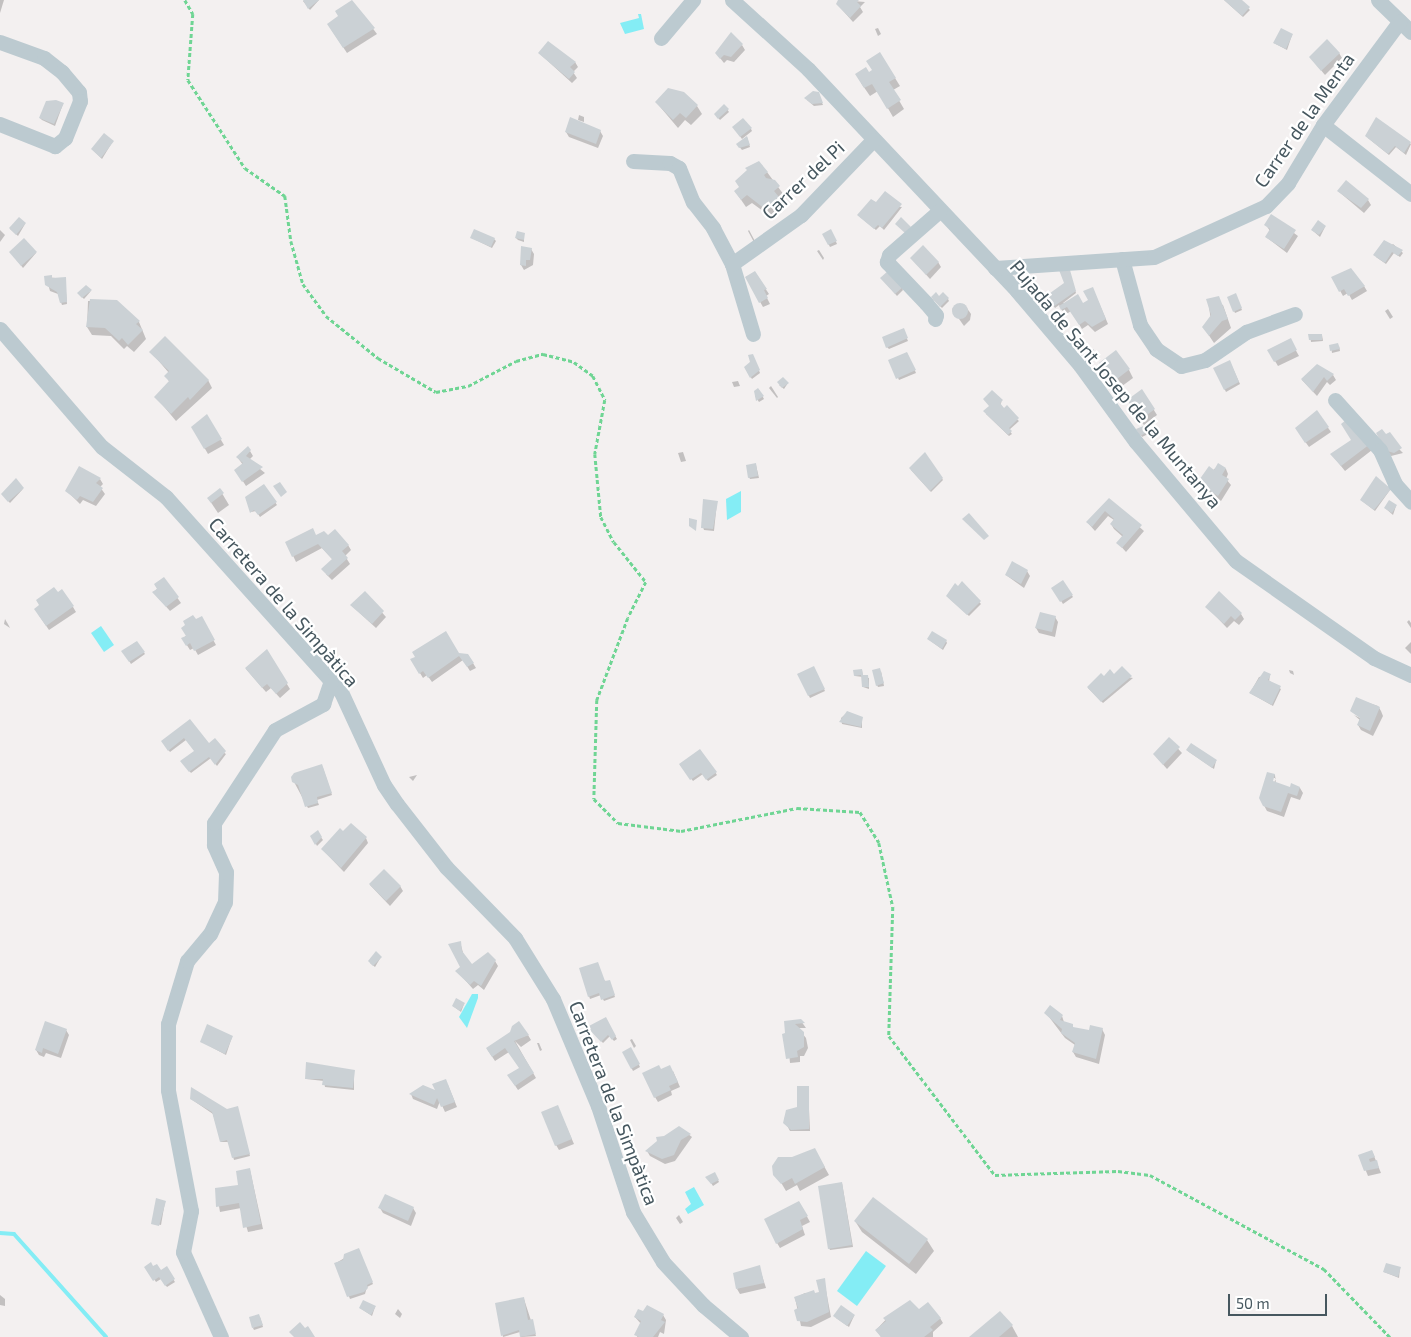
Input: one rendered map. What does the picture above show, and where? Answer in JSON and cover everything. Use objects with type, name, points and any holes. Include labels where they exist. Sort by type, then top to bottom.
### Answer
[{"type":"street","points":[[661,38],[693,0]]},
{"type":"street","name":"Pujada de Sant Josep de la Muntanya","points":[[732,0],[808,69],[1059,339],[1136,442],[1236,561],[1374,658],[1411,675]]},
{"type":"street","points":[[1378,0],[1411,32]]},
{"type":"street","name":"Carrer de la Menta","points":[[995,268],[1165,254],[1266,206],[1288,183],[1323,125],[1400,21]]},
{"type":"street","points":[[0,42],[44,58],[62,72],[79,92],[80,101],[65,138],[55,146],[0,124]]},
{"type":"street","points":[[1323,125],[1411,194]]},
{"type":"street","name":"Carrer del Pi","points":[[732,264],[801,215],[873,140]]},
{"type":"street","points":[[633,161],[670,164],[679,168],[694,202],[713,228],[732,264],[753,334]]},
{"type":"street","points":[[935,319],[936,315],[926,302],[887,262],[889,255],[939,211]]},
{"type":"street","points":[[1122,259],[1140,325],[1156,349],[1181,366],[1205,360],[1246,332],[1295,314]]},
{"type":"street","name":"Carretera de la Simpàtica","points":[[0,328],[96,440],[166,497],[341,692],[384,785],[397,804],[446,867],[515,938],[553,999],[598,1106],[632,1212],[653,1246],[664,1262],[703,1305],[741,1337]]},
{"type":"street","points":[[1335,400],[1380,450],[1394,484],[1411,502]]},
{"type":"street","points":[[221,1337],[183,1252],[191,1210],[168,1090],[168,1024],[187,961],[210,934],[225,902],[226,872],[214,845],[214,823],[275,730],[324,704],[331,681]]},
{"type":"path","points":[[185,0],[192,14],[188,80],[245,168],[284,196],[291,240],[303,284],[326,316],[378,358],[436,392],[468,386],[516,362],[543,354],[574,362],[592,376],[605,400],[596,454],[601,517],[614,542],[646,582],[628,618],[597,700],[594,799],[618,823],[682,831],[797,808],[860,812],[879,843],[893,907],[889,1036],[995,1175],[1118,1171],[1150,1175],[1324,1270],[1390,1337]]},
{"type":"water","points":[[638,14],[641,14],[644,29],[625,34],[620,23],[639,18]]},
{"type":"water","points":[[741,491],[741,512],[727,520],[726,499]]},
{"type":"water","points":[[101,626],[114,645],[104,652],[91,633]]},
{"type":"water","points":[[472,994],[478,994],[478,998],[467,1028],[459,1017]]},
{"type":"water","points":[[694,1187],[704,1205],[688,1214],[685,1209],[691,1204],[685,1192]]},
{"type":"water","points":[[866,1251],[886,1266],[857,1306],[837,1291]]},
{"type":"building","points":[[303,0],[319,0],[308,9]]},
{"type":"building","points":[[352,0],[375,28],[343,48],[327,24],[338,16],[335,11]]},
{"type":"building","points":[[838,0],[859,0],[857,2],[861,6],[850,18],[836,4]]},
{"type":"building","points":[[1224,0],[1242,0],[1250,7],[1242,16]]},
{"type":"building","points":[[1281,28],[1293,34],[1286,49],[1273,43]]},
{"type":"building","points":[[731,32],[743,44],[731,57],[724,55],[720,59],[715,53]]},
{"type":"building","points":[[1327,39],[1340,53],[1321,71],[1309,57]]},
{"type":"building","points":[[548,41],[576,62],[570,67],[575,72],[569,79],[538,53]]},
{"type":"building","points":[[880,52],[896,78],[889,82],[901,100],[887,109],[872,84],[864,88],[855,74],[866,67],[869,72],[872,70],[866,61]]},
{"type":"building","points":[[668,88],[684,92],[698,105],[686,118],[680,113],[673,120],[655,102]]},
{"type":"building","points":[[813,91],[819,92],[823,103],[812,104],[804,98]]},
{"type":"building","points":[[56,100],[64,103],[54,124],[39,118],[46,101]]},
{"type":"building","points":[[724,104],[729,109],[718,119],[714,114]]},
{"type":"building","points":[[570,117],[601,130],[596,144],[565,132]]},
{"type":"building","points":[[1376,117],[1411,142],[1404,153],[1395,146],[1388,154],[1365,136]]},
{"type":"building","points":[[743,118],[752,128],[740,137],[732,127]]},
{"type":"building","points":[[104,133],[114,141],[101,158],[91,149]]},
{"type":"building","points":[[747,136],[750,145],[739,148],[736,144]]},
{"type":"building","points":[[759,161],[768,172],[764,175],[766,178],[775,180],[780,186],[774,191],[779,197],[765,209],[747,195],[741,200],[734,191],[739,187],[735,181],[747,170],[745,168]]},
{"type":"building","points":[[1346,180],[1369,199],[1361,208],[1337,191]]},
{"type":"building","points":[[885,191],[902,204],[882,228],[878,225],[874,229],[857,215],[871,199],[876,202]]},
{"type":"building","points":[[1271,214],[1296,230],[1284,249],[1265,237],[1270,229],[1264,225]]},
{"type":"building","points":[[19,217],[26,223],[16,235],[9,228]]},
{"type":"building","points":[[901,217],[911,227],[905,233],[895,224]]},
{"type":"building","points":[[1318,220],[1326,226],[1319,235],[1311,230]]},
{"type":"building","points":[[474,229],[495,238],[491,247],[470,238]]},
{"type":"building","points":[[831,229],[837,241],[828,245],[822,234]]},
{"type":"building","points":[[517,231],[525,233],[524,240],[515,238]]},
{"type":"building","points":[[24,238],[37,252],[21,266],[9,252]]},
{"type":"building","points":[[1384,240],[1403,250],[1398,256],[1392,252],[1385,263],[1373,255]]},
{"type":"building","points":[[923,245],[939,262],[926,275],[910,258]]},
{"type":"building","points":[[521,246],[532,248],[530,260],[526,260],[526,266],[520,265]]},
{"type":"building","points":[[1351,268],[1365,286],[1348,296],[1344,289],[1339,292],[1331,277]]},
{"type":"building","points":[[1059,270],[1070,270],[1076,291],[1053,307],[1046,296],[1064,283]]},
{"type":"building","points":[[755,271],[767,289],[764,290],[768,298],[759,303],[745,277]]},
{"type":"building","points":[[888,271],[903,287],[895,294],[880,278]]},
{"type":"building","points":[[52,275],[52,278],[66,277],[67,302],[60,303],[57,292],[45,285],[44,276]]},
{"type":"building","points":[[86,285],[92,290],[82,298],[77,293]]},
{"type":"building","points":[[1093,287],[1106,319],[1092,327],[1085,321],[1079,325],[1067,307],[1061,310],[1059,306],[1078,294],[1083,303],[1088,300],[1083,291]]},
{"type":"building","points":[[936,292],[939,296],[943,292],[949,298],[940,307],[931,297]]},
{"type":"building","points":[[1236,293],[1242,308],[1233,312],[1227,297]]},
{"type":"building","points":[[1219,296],[1228,319],[1222,321],[1209,336],[1202,327],[1211,315],[1206,299]]},
{"type":"building","points":[[90,299],[117,300],[140,321],[136,324],[143,330],[128,345],[122,338],[119,341],[105,328],[86,327]]},
{"type":"building","points":[[957,303],[963,303],[968,308],[966,317],[957,319],[952,314],[952,308]]},
{"type":"building","points":[[904,328],[908,338],[886,348],[882,337]]},
{"type":"building","points":[[1308,334],[1322,334],[1322,340],[1309,340]]},
{"type":"building","points":[[165,336],[209,380],[190,400],[188,397],[171,414],[154,397],[169,381],[164,376],[169,371],[149,352]]},
{"type":"building","points":[[1291,338],[1297,350],[1274,362],[1267,350]]},
{"type":"building","points":[[1338,343],[1340,349],[1330,351],[1329,345]]},
{"type":"building","points":[[1094,349],[1093,358],[1085,362],[1080,356]]},
{"type":"building","points":[[1116,350],[1130,369],[1113,382],[1099,363]]},
{"type":"building","points":[[907,352],[916,370],[896,379],[888,360]]},
{"type":"building","points":[[753,354],[760,370],[750,378],[744,367],[750,362],[748,355]]},
{"type":"building","points":[[1230,360],[1239,382],[1224,390],[1213,368]]},
{"type":"building","points":[[1317,364],[1334,374],[1327,381],[1324,377],[1313,392],[1301,379]]},
{"type":"building","points":[[783,377],[789,383],[782,388],[777,382]]},
{"type":"building","points":[[758,388],[764,396],[756,401],[754,391]]},
{"type":"building","points":[[1142,389],[1155,409],[1140,420],[1135,414],[1141,409],[1137,403],[1132,407],[1127,400]]},
{"type":"building","points":[[992,390],[1003,400],[1000,403],[1004,408],[1007,405],[1019,418],[1009,428],[1012,431],[1008,435],[983,411],[989,406],[983,399]]},
{"type":"building","points":[[1317,410],[1329,427],[1305,443],[1295,428]]},
{"type":"building","points":[[207,414],[222,439],[204,449],[191,427]]},
{"type":"building","points":[[1346,420],[1370,444],[1341,466],[1330,454],[1351,440],[1341,424]]},
{"type":"building","points":[[1146,425],[1149,431],[1140,436],[1136,429]]},
{"type":"building","points":[[1382,429],[1386,434],[1390,432],[1402,448],[1394,453],[1387,451],[1376,433]]},
{"type":"building","points":[[248,446],[251,450],[246,456],[263,467],[242,482],[234,470],[243,463],[236,457]]},
{"type":"building","points":[[925,452],[943,478],[930,491],[909,468]]},
{"type":"building","points":[[756,463],[758,476],[748,478],[746,465]]},
{"type":"building","points":[[1218,463],[1226,468],[1222,475],[1229,479],[1218,496],[1197,483],[1209,466],[1214,470]]},
{"type":"building","points":[[79,466],[101,478],[96,483],[103,488],[93,502],[80,496],[77,500],[65,491]]},
{"type":"building","points":[[1376,476],[1391,489],[1374,510],[1360,500]]},
{"type":"building","points":[[16,478],[24,488],[8,502],[1,494]]},
{"type":"building","points":[[280,482],[287,492],[281,497],[273,486]]},
{"type":"building","points":[[264,484],[277,502],[258,515],[254,510],[250,513],[245,497]]},
{"type":"building","points":[[220,488],[224,493],[211,503],[207,498]]},
{"type":"building","points":[[1109,498],[1142,525],[1122,548],[1116,543],[1123,535],[1110,524],[1114,519],[1105,511],[1092,527],[1086,522]]},
{"type":"building","points":[[703,499],[718,501],[713,529],[701,528]]},
{"type":"building","points":[[1389,500],[1397,505],[1392,513],[1384,508]]},
{"type":"building","points":[[969,513],[989,536],[984,540],[962,519]]},
{"type":"building","points":[[689,518],[697,520],[696,531],[689,526]]},
{"type":"building","points":[[313,528],[316,535],[324,531],[328,535],[335,529],[349,545],[342,551],[348,558],[328,576],[321,569],[332,559],[318,544],[292,557],[285,542]]},
{"type":"building","points":[[1012,561],[1028,570],[1021,584],[1005,575]]},
{"type":"building","points":[[164,577],[179,597],[166,607],[152,592],[157,589],[154,584]]},
{"type":"building","points":[[1063,580],[1073,595],[1060,602],[1051,588]]},
{"type":"building","points":[[962,581],[981,601],[967,615],[946,596],[955,583],[958,586]]},
{"type":"building","points":[[54,587],[58,592],[62,589],[74,606],[46,626],[34,609],[39,605],[36,600]]},
{"type":"building","points":[[365,591],[384,611],[372,624],[350,605]]},
{"type":"building","points":[[1219,591],[1242,613],[1235,620],[1231,616],[1224,624],[1205,607]]},
{"type":"building","points":[[1040,612],[1056,616],[1052,632],[1035,628]]},
{"type":"building","points":[[193,615],[196,619],[202,616],[215,640],[194,651],[190,643],[186,646],[181,638],[186,636],[181,628],[185,625],[183,621]]},
{"type":"building","points":[[446,631],[459,653],[468,654],[474,663],[467,667],[459,656],[428,678],[423,671],[419,674],[410,659],[415,657],[412,652]]},
{"type":"building","points":[[932,631],[947,640],[942,649],[927,639]]},
{"type":"building","points":[[137,641],[145,652],[129,662],[121,651]]},
{"type":"building","points":[[267,649],[288,683],[276,694],[267,684],[262,688],[245,668]]},
{"type":"building","points":[[814,666],[825,689],[808,696],[797,674]]},
{"type":"building","points":[[1122,666],[1132,676],[1101,702],[1087,687],[1101,673],[1104,676],[1110,669],[1114,674]]},
{"type":"building","points":[[880,668],[884,683],[876,686],[872,670]]},
{"type":"building","points":[[862,669],[863,675],[868,675],[869,687],[862,687],[861,675],[854,676],[853,670]]},
{"type":"building","points":[[1264,671],[1271,674],[1268,680],[1281,686],[1272,705],[1249,693]]},
{"type":"building","points":[[1356,697],[1380,707],[1370,731],[1357,725],[1360,718],[1350,711]]},
{"type":"building","points":[[847,711],[863,717],[861,727],[839,722]]},
{"type":"building","points":[[190,719],[209,743],[215,738],[226,751],[215,765],[209,757],[189,772],[180,761],[194,751],[184,738],[168,751],[161,741]]},
{"type":"building","points":[[1169,737],[1180,747],[1163,765],[1153,754]]},
{"type":"building","points":[[1191,743],[1217,760],[1212,768],[1186,750]]},
{"type":"building","points":[[700,749],[717,772],[706,780],[701,773],[690,780],[679,764]]},
{"type":"building","points":[[322,764],[332,793],[317,797],[318,803],[305,807],[298,785],[292,782],[291,777],[294,773]]},
{"type":"building","points":[[1267,772],[1275,774],[1273,781],[1290,787],[1291,783],[1300,787],[1297,796],[1288,793],[1281,812],[1263,806],[1259,798]]},
{"type":"building","points":[[351,823],[367,837],[341,868],[321,849],[340,828],[343,831]]},
{"type":"building","points":[[318,830],[322,837],[315,845],[310,836]]},
{"type":"building","points":[[384,869],[401,886],[386,901],[369,884]]},
{"type":"building","points":[[461,941],[462,951],[472,964],[488,952],[496,960],[481,986],[474,981],[470,985],[455,971],[460,967],[448,944]]},
{"type":"building","points":[[376,951],[382,957],[373,966],[368,961]]},
{"type":"building","points":[[598,962],[605,981],[610,980],[615,995],[601,1000],[599,993],[588,997],[579,968]]},
{"type":"building","points":[[456,998],[465,1003],[460,1011],[452,1006]]},
{"type":"building","points":[[1050,1005],[1063,1015],[1060,1020],[1073,1024],[1073,1027],[1089,1030],[1090,1025],[1103,1028],[1096,1059],[1072,1052],[1075,1043],[1061,1033],[1062,1029],[1044,1013]]},
{"type":"building","points":[[606,1017],[616,1036],[612,1040],[608,1035],[601,1042],[587,1027]]},
{"type":"building","points":[[801,1019],[805,1023],[795,1024],[804,1032],[804,1047],[797,1051],[798,1057],[786,1059],[782,1034],[785,1033],[784,1021]]},
{"type":"building","points":[[45,1021],[67,1029],[58,1054],[43,1048],[42,1053],[35,1050]]},
{"type":"building","points":[[519,1021],[529,1035],[514,1041],[534,1073],[515,1086],[507,1075],[519,1068],[505,1048],[492,1057],[486,1048],[510,1032],[512,1026]]},
{"type":"building","points":[[207,1024],[233,1036],[225,1054],[200,1042]]},
{"type":"building","points":[[631,1047],[640,1064],[631,1069],[622,1052]]},
{"type":"building","points":[[306,1062],[355,1070],[353,1088],[322,1085],[323,1079],[305,1079]]},
{"type":"building","points":[[659,1065],[661,1069],[670,1065],[678,1082],[669,1086],[671,1090],[654,1098],[642,1073]]},
{"type":"building","points":[[446,1079],[455,1102],[441,1107],[437,1098],[434,1105],[409,1094],[423,1085],[435,1090],[432,1084]]},
{"type":"building","points":[[797,1086],[809,1086],[809,1129],[791,1130],[783,1123],[786,1110],[797,1107]]},
{"type":"building","points":[[191,1087],[227,1109],[238,1106],[250,1154],[232,1158],[227,1140],[220,1142],[212,1112],[190,1099]]},
{"type":"building","points":[[558,1105],[572,1139],[555,1146],[541,1112]]},
{"type":"building","points":[[679,1126],[691,1134],[681,1140],[674,1155],[662,1159],[645,1151],[657,1141],[656,1137],[664,1136]]},
{"type":"building","points":[[815,1148],[825,1167],[795,1184],[792,1178],[781,1184],[773,1175],[772,1166],[778,1157],[792,1157]]},
{"type":"building","points":[[1372,1150],[1375,1157],[1369,1159],[1370,1162],[1377,1160],[1379,1168],[1364,1171],[1358,1155]]},
{"type":"building","points":[[250,1168],[261,1224],[243,1228],[239,1203],[216,1207],[215,1188],[238,1185],[236,1171]]},
{"type":"building","points":[[715,1172],[719,1180],[711,1184],[705,1177]]},
{"type":"building","points":[[842,1182],[852,1245],[828,1249],[818,1186]]},
{"type":"building","points":[[385,1194],[414,1207],[408,1221],[378,1208]]},
{"type":"building","points":[[873,1197],[928,1239],[909,1264],[854,1221]]},
{"type":"building","points":[[156,1198],[166,1201],[159,1226],[151,1224]]},
{"type":"building","points":[[799,1201],[808,1216],[800,1220],[803,1229],[776,1244],[764,1219]]},
{"type":"building","points":[[359,1248],[373,1282],[367,1285],[368,1288],[364,1292],[347,1297],[334,1263],[343,1260],[344,1254]]},
{"type":"building","points":[[151,1262],[153,1266],[157,1264],[161,1270],[167,1266],[175,1279],[165,1286],[159,1277],[153,1281],[144,1267]]},
{"type":"building","points":[[1386,1263],[1401,1267],[1398,1277],[1383,1272]]},
{"type":"building","points":[[760,1265],[764,1283],[736,1289],[733,1273]]},
{"type":"building","points":[[825,1278],[829,1312],[807,1322],[797,1321],[794,1310],[798,1308],[794,1297],[814,1290],[815,1293],[819,1292],[816,1280]]},
{"type":"building","points":[[524,1297],[528,1320],[533,1319],[536,1334],[520,1337],[519,1330],[501,1336],[495,1303]]},
{"type":"building","points":[[363,1300],[376,1306],[371,1315],[359,1308]]},
{"type":"building","points":[[910,1300],[919,1309],[928,1302],[941,1318],[930,1327],[933,1330],[924,1337],[881,1337],[875,1330],[886,1321],[883,1318]]},
{"type":"building","points":[[647,1305],[664,1314],[661,1320],[665,1322],[653,1337],[639,1337],[634,1335],[641,1321],[634,1317],[638,1309],[643,1311]]},
{"type":"building","points":[[841,1305],[855,1315],[847,1326],[833,1316]]},
{"type":"building","points":[[1000,1311],[1013,1325],[999,1337],[969,1337]]},
{"type":"building","points":[[259,1314],[263,1325],[252,1328],[249,1317]]},
{"type":"building","points":[[300,1322],[305,1328],[308,1326],[315,1337],[294,1337],[289,1332]]},
{"type":"waterway","points":[[0,1233],[14,1234],[106,1337]]}]
